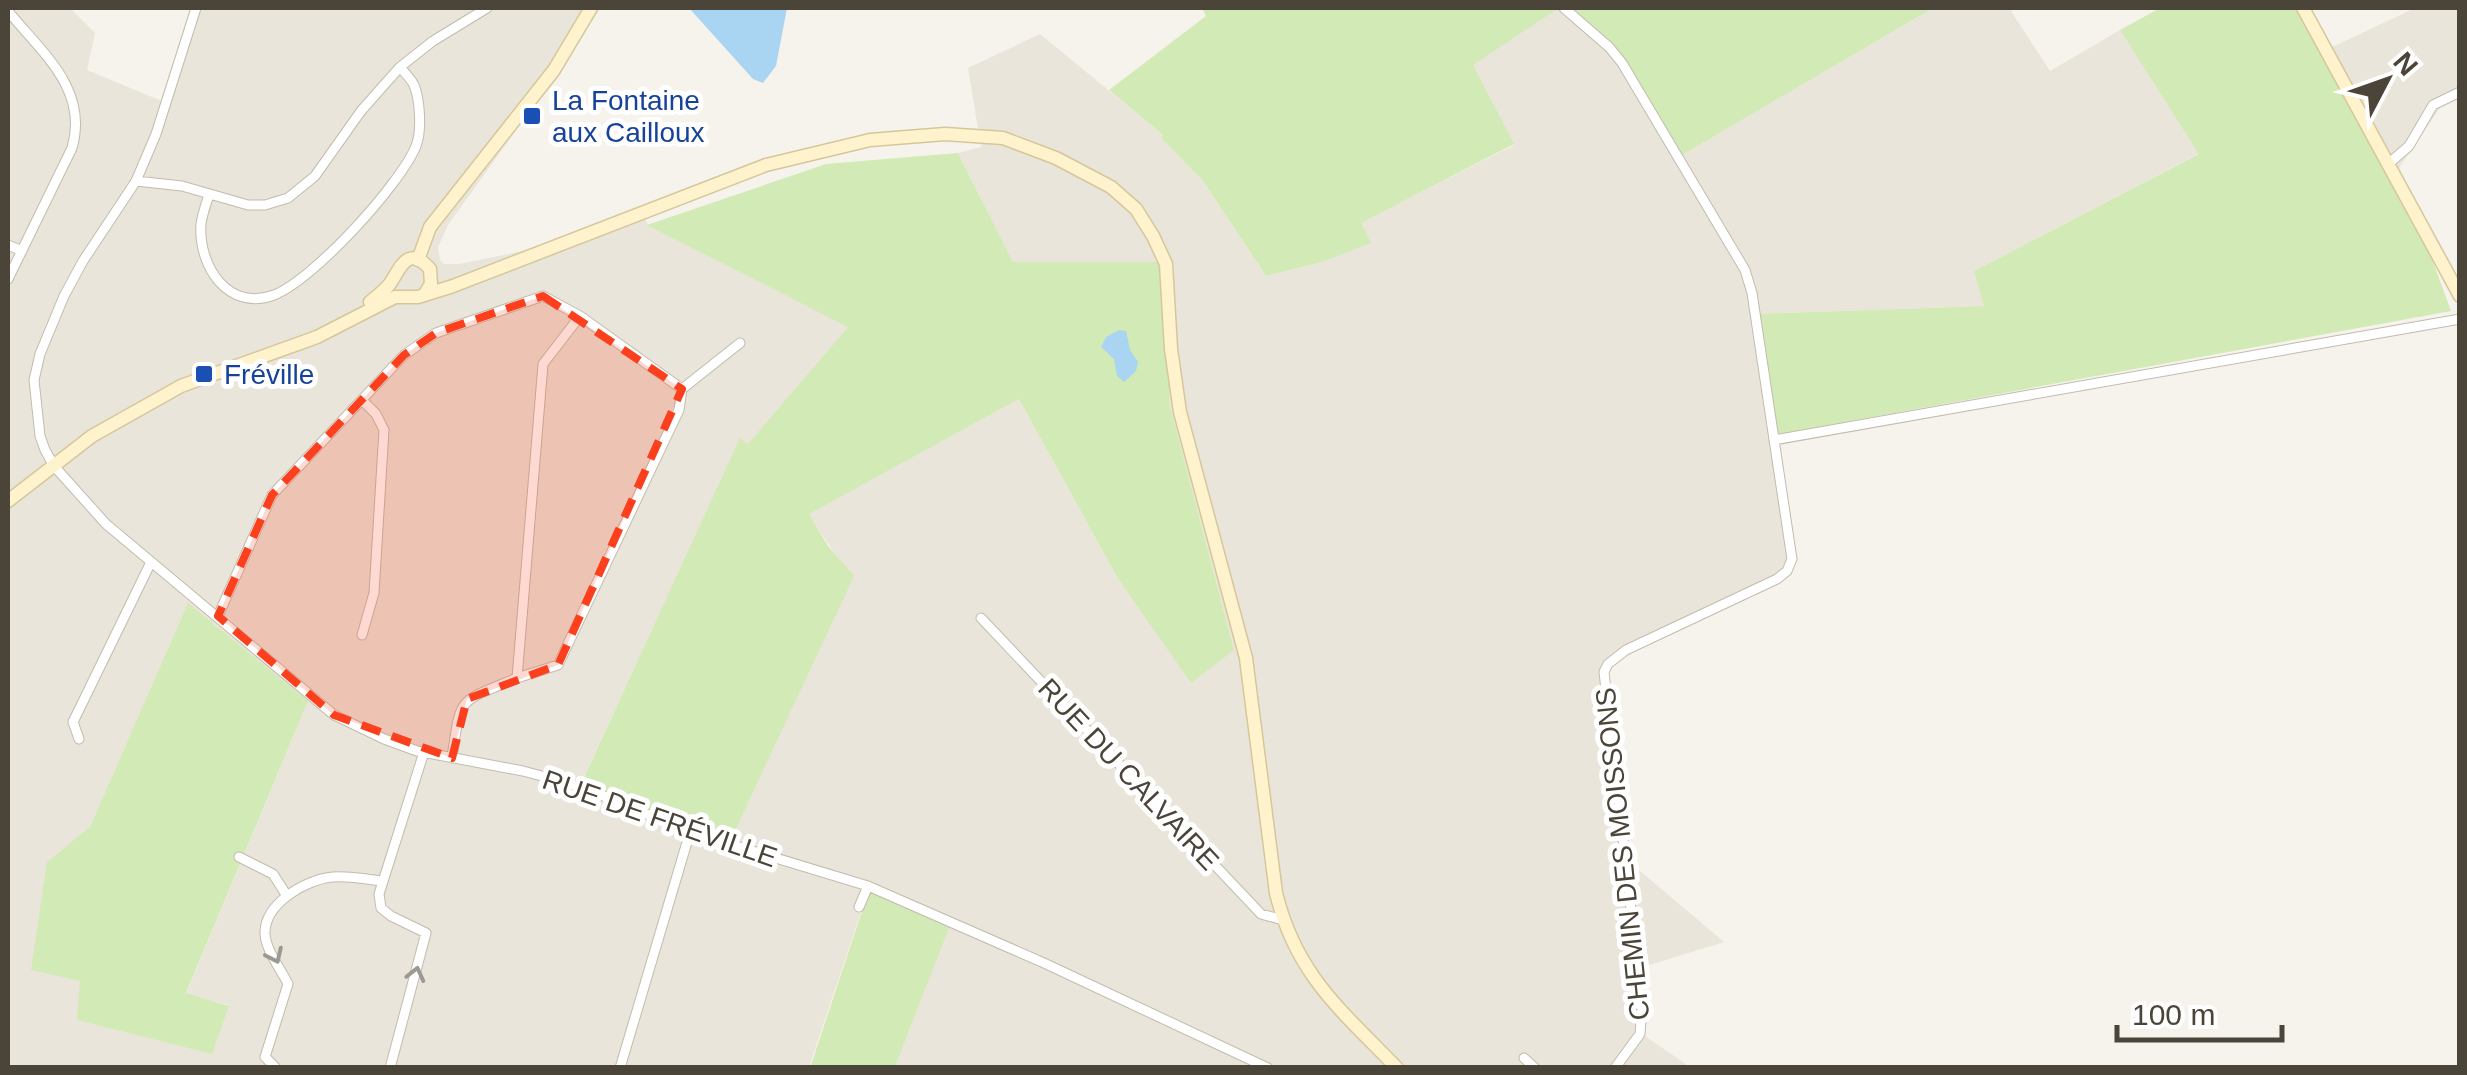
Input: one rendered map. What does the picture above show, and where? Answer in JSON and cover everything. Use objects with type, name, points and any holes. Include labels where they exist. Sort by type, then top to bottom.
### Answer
[{"type":"street","points":[[54,466],[40,436],[35,404],[34,380],[40,354],[83,260],[136,181],[173,84],[196,8]]},
{"type":"street","points":[[136,181],[182,186],[234,203],[264,205],[299,192],[400,67],[433,40],[486,8]]},
{"type":"street","points":[[418,260],[430,227],[554,70],[591,8]]},
{"type":"street","name":"CHEMIN DES MOISSONS","points":[[1564,8],[1609,46],[1622,63],[1744,270],[1752,292],[1792,559],[1787,571],[1777,579],[1626,650],[1604,672],[1642,1006],[1640,1034],[1615,1068]]},
{"type":"street","points":[[2303,8],[2460,296]]},
{"type":"street","points":[[8,11],[66,82],[77,111],[78,128],[8,279]]},
{"type":"street","points":[[209,195],[201,223],[203,250],[220,285],[248,299],[262,298],[303,278],[380,199],[416,146],[419,129],[415,86],[400,67]]},
{"type":"street","points":[[2387,165],[2409,146],[2433,106],[2460,92]]},
{"type":"street","points":[[8,501],[92,436],[171,391],[282,351],[386,300],[413,298],[478,276],[766,165],[870,140],[945,134],[1004,138],[1056,158],[1111,187],[1136,209],[1166,264],[1170,350],[1180,412],[1246,658],[1282,920],[1296,953],[1317,986],[1397,1068]]},
{"type":"street","points":[[8,246],[22,251]]},
{"type":"street","points":[[418,260],[430,271],[446,277],[478,276]]},
{"type":"street","points":[[344,322],[382,292],[403,262],[418,260]]},
{"type":"street","points":[[426,292],[431,284],[430,271]]},
{"type":"street","points":[[394,279],[404,296]]},
{"type":"street","points":[[218,616],[272,495],[404,355],[436,333],[543,296],[580,316],[682,389]]},
{"type":"street","points":[[516,678],[543,364],[580,316]]},
{"type":"street","points":[[1774,440],[2460,320]]},
{"type":"street","points":[[452,758],[459,711],[467,700],[558,664],[679,410],[682,389],[740,343]]},
{"type":"street","points":[[362,400],[376,414],[384,430],[374,592],[362,635]]},
{"type":"street","name":"RUE DE FRÉVILLE","points":[[54,466],[106,524],[334,716],[384,740],[582,787],[690,832],[868,886],[1044,962],[1268,1068]]},
{"type":"street","points":[[79,739],[73,722],[151,562]]},
{"type":"street","name":"RUE DU CALVAIRE","points":[[981,618],[1261,914],[1282,920]]},
{"type":"street","points":[[390,1068],[426,933],[381,908],[381,881],[424,752]]},
{"type":"street","points":[[620,1068],[690,832]]},
{"type":"street","points":[[239,857],[274,874],[287,896]]},
{"type":"street","points":[[258,1068],[266,1057],[288,984],[265,932],[272,912],[287,896],[307,884],[332,876],[381,881]]},
{"type":"street","points":[[859,906],[868,886]]},
{"type":"street","points":[[266,1057],[276,1068]]},
{"type":"street","points":[[1524,1058],[1536,1068]]},
{"type":"highlighted area","points":[[543,296],[682,389],[558,665],[467,699],[452,758],[334,715],[218,616],[272,495],[404,355],[436,333]]},
{"type":"shaded area","points":[[8,8],[70,8],[95,33],[87,70],[164,102],[196,8],[600,8],[556,80],[448,225],[438,247],[440,260],[444,264],[459,264],[533,249],[640,206],[648,225],[849,326],[748,445],[741,439],[582,781],[685,824],[842,564],[808,514],[1019,399],[1117,577],[1234,650],[1170,406],[1166,353],[1013,262],[958,153],[981,147],[968,68],[1040,34],[1163,135],[1161,138],[1203,181],[1266,276],[1322,262],[1370,243],[1360,223],[1514,145],[1472,65],[1559,8],[1608,50],[1681,155],[1933,8],[2009,8],[2050,71],[2120,30],[2200,153],[1974,271],[1985,306],[1754,314],[1786,565],[1772,577],[1623,647],[1605,661],[1602,674],[1620,854],[1724,942],[1633,970],[1642,1034],[1690,1067],[895,1067],[949,926],[868,891],[809,1067],[8,1067]],"holes":[[[189,604],[308,701],[186,994],[228,1005],[78,1020],[90,827]]]},
{"type":"shaded area","points":[[2415,8],[2459,8],[2459,96],[2444,102],[2399,168],[2328,49]]},
{"type":"green space","points":[[1202,8],[1559,8],[1473,65],[1514,144],[1361,223],[1371,243],[1322,262],[1266,276],[1203,181],[1161,138],[1163,135],[1109,90],[1206,16]]},
{"type":"green space","points":[[1559,8],[1933,8],[1682,155],[1616,60]]},
{"type":"green space","points":[[2160,8],[2308,8],[2399,168],[2451,311],[1769,436],[1754,314],[1984,306],[1974,271],[2199,154],[2120,30]]},
{"type":"green space","points":[[958,153],[1013,262],[1157,262],[1163,279],[1170,406],[1234,650],[1191,683],[1117,577],[1019,399],[809,514],[828,546],[854,576],[731,839],[582,782],[740,438],[748,444],[848,327],[647,225],[826,164]]},
{"type":"green space","points":[[188,603],[308,701],[186,993],[229,1006],[212,1054],[77,1020],[80,981],[31,970],[47,862],[90,827]]},
{"type":"green space","points":[[869,890],[950,925],[895,1067],[810,1068]]},
{"type":"water","points":[[689,8],[787,8],[776,66],[763,83],[753,79]]},
{"type":"water","points":[[1126,331],[1130,350],[1138,362],[1136,371],[1124,382],[1117,376],[1114,359],[1101,347],[1106,337]]},
{"type":"place","name":"La Fontaine aux Cailloux","points":[[532,116]]},
{"type":"place","name":"Fréville","points":[[204,374]]}]
